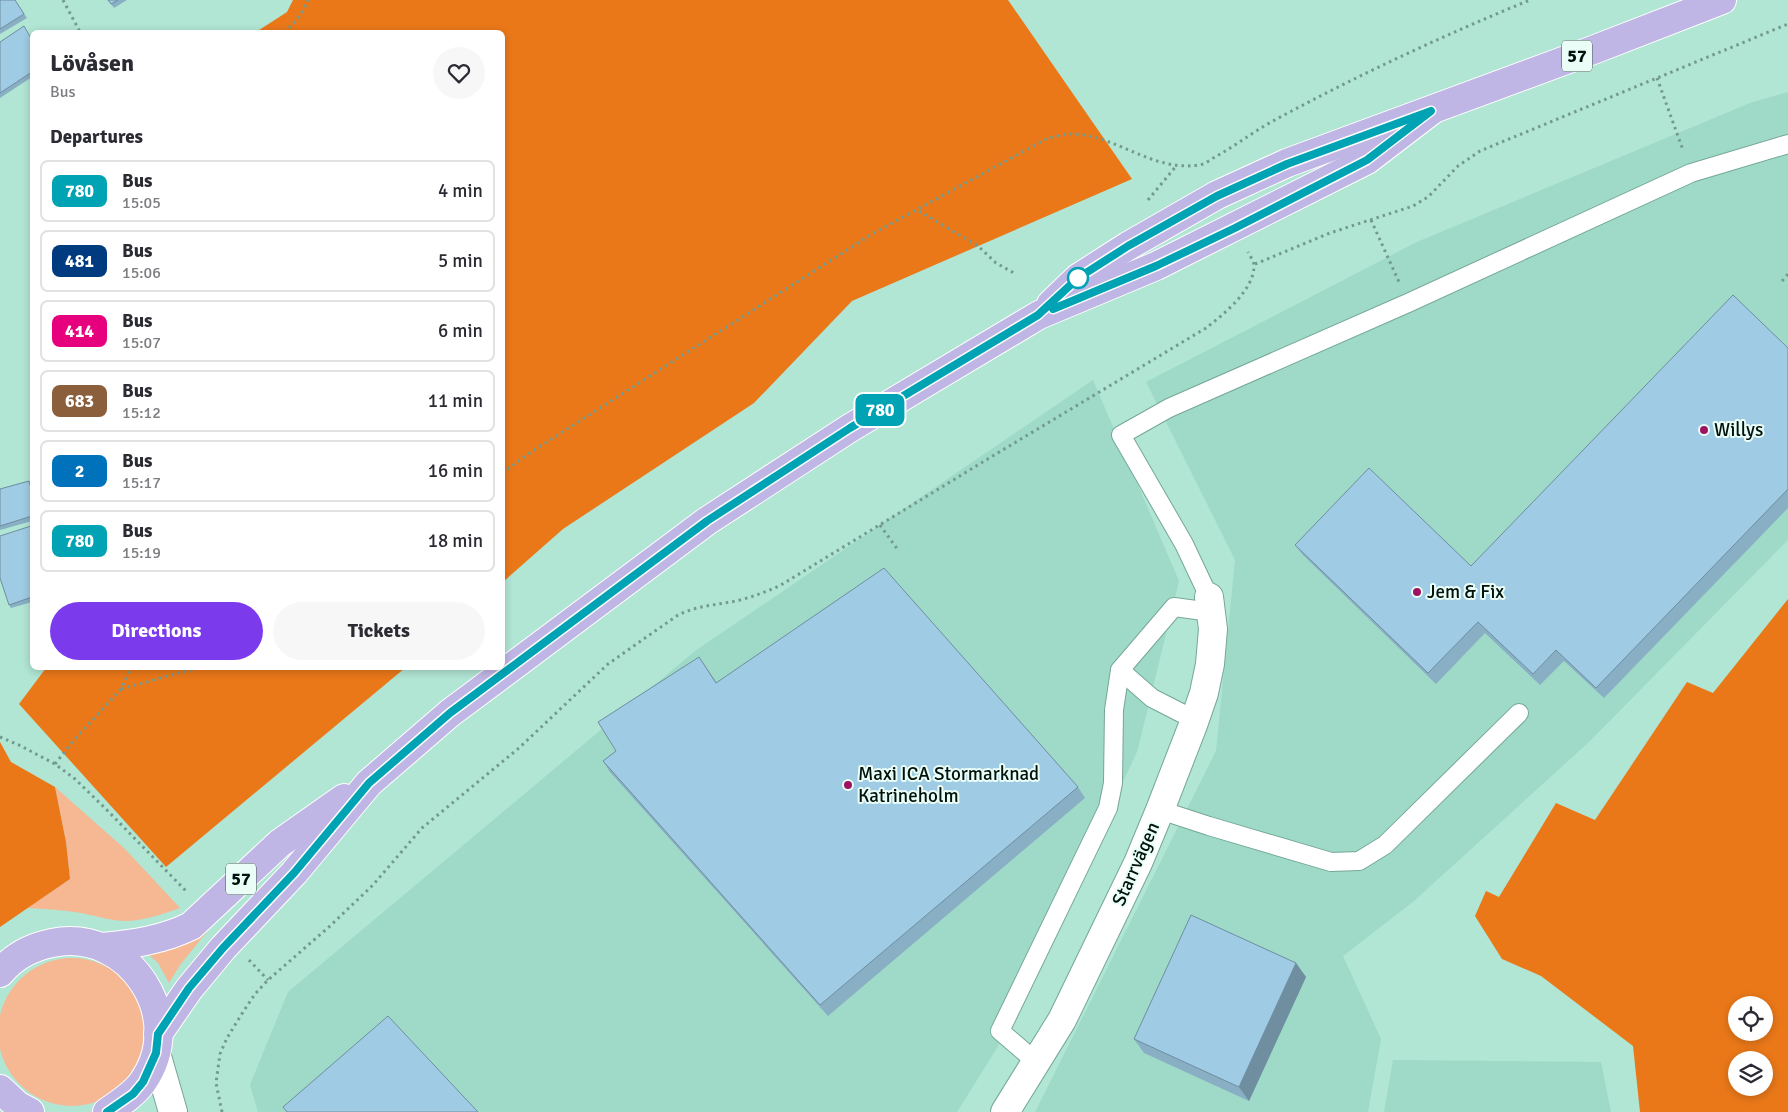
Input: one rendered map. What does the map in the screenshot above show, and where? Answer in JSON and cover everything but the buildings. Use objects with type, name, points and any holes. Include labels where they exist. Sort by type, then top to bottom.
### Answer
[{"type":"main road","name":"57","points":[[1038,315],[1078,278],[1128,246],[1217,196],[1287,164],[1722,0]]},
{"type":"main road","name":"57","points":[[107,1112],[133,1094],[143,1082],[157,1044],[189,988],[294,873],[369,783],[450,713],[707,521],[850,428],[1038,315],[1156,266],[1235,228],[1367,160],[1431,111]]},
{"type":"main road","name":"57","points":[[102,947],[159,939],[191,926],[280,843],[351,793],[369,783]]},
{"type":"main road","name":"57","points":[[0,973],[16,958],[44,944],[75,941],[91,943],[102,947],[132,966],[150,992],[155,1006],[157,1044]]},
{"type":"main road","points":[[0,1089],[17,1105],[30,1112]]},
{"type":"street","name":"Starrvägen","points":[[1005,1112],[1062,1020],[1138,863],[1160,810],[1204,693],[1210,664],[1213,629],[1210,604]]},
{"type":"street","points":[[157,1044],[173,1112]]},
{"type":"lane","points":[[1035,1061],[1000,1031],[1108,808],[1113,783],[1114,710],[1120,670],[1174,607],[1210,604],[1184,544],[1121,435],[1169,408],[1408,304],[1691,173],[1788,144]]},
{"type":"lane","points":[[1120,670],[1152,698],[1195,720]]},
{"type":"lane","points":[[1160,810],[1331,862],[1359,862],[1385,846],[1520,714]]},
{"type":"path","points":[[63,0],[79,30]]},
{"type":"path","points":[[287,30],[303,12],[308,0]]},
{"type":"path","points":[[505,472],[531,452],[864,240],[1048,138],[1073,133],[1100,138],[1140,156],[1183,167],[1200,165],[1271,122],[1358,78],[1422,47],[1530,0]]},
{"type":"path","points":[[222,1112],[216,1083],[220,1054],[227,1038],[255,994],[373,885],[422,828],[518,748],[608,664],[624,652],[678,615],[689,610],[762,594],[782,585],[1206,328],[1225,314],[1247,288],[1253,276],[1255,264],[1330,233],[1413,206],[1428,197],[1458,166],[1480,151],[1788,24]]},
{"type":"path","points":[[1657,78],[1691,173]]},
{"type":"path","points":[[1145,204],[1176,165]]},
{"type":"path","points":[[918,211],[978,246],[996,263],[1014,273]]},
{"type":"path","points":[[1371,220],[1408,304]]},
{"type":"path","points":[[1782,280],[1788,274]]},
{"type":"path","points":[[880,525],[898,550]]},
{"type":"path","points":[[56,764],[73,741],[121,689],[130,670]]},
{"type":"path","points":[[121,689],[190,670]]},
{"type":"path","points":[[0,737],[56,764],[76,780],[192,898]]},
{"type":"path","points":[[248,959],[268,980]]},
{"type":"shaded area","points":[[293,0],[1008,0],[1132,179],[852,301],[754,403],[563,529],[505,580],[505,30],[259,30],[287,12]]},
{"type":"shaded area","points":[[1788,92],[1788,540],[1590,741],[1414,901],[1343,956],[1381,1039],[1368,1112],[1035,1112],[1216,751],[1235,560],[1146,382],[1417,242],[1750,103]]},
{"type":"shaded area","points":[[1093,380],[1179,581],[1137,752],[997,1048],[957,1112],[258,1112],[250,1085],[288,992],[695,651]]},
{"type":"shaded area","points":[[1788,599],[1788,1112],[1640,1112],[1633,1046],[1541,976],[1502,959],[1475,916],[1486,891],[1499,897],[1556,803],[1595,820],[1687,682],[1713,693]]},
{"type":"shaded area","points":[[44,670],[403,670],[166,867],[19,704]]},
{"type":"shaded area","points":[[0,742],[11,762],[55,787],[66,842],[70,879],[0,927]]},
{"type":"shaded area","points":[[55,787],[125,849],[180,908],[147,918],[127,921],[74,912],[27,908],[70,879],[66,842]]},
{"type":"shaded area","points":[[210,928],[180,965],[169,983],[158,963],[147,953]]},
{"type":"shaded area","points":[[72,958],[86,960],[100,964],[113,971],[133,991],[140,1004],[146,1032],[144,1046],[140,1060],[133,1073],[113,1093],[100,1100],[86,1104],[72,1106],[58,1104],[44,1100],[31,1093],[11,1073],[4,1060],[0,1046],[0,1018],[4,1004],[11,991],[31,971],[44,964],[58,960]]},
{"type":"shaded area","points":[[1393,1060],[1601,1062],[1611,1112],[1384,1112]]},
{"type":"bus line","name":"780","points":[[107,1112],[133,1094],[143,1082],[156,1053],[158,1034],[189,988],[223,948],[294,873],[369,783],[450,713],[707,521],[850,428],[1038,315],[1078,278],[1128,246],[1217,196],[1287,164],[1431,111],[1367,160],[1235,228],[1156,266],[1053,309]]},
{"type":"place","name":"Willys","points":[[1704,430]]},
{"type":"place","name":"Jem & Fix","points":[[1417,592]]},
{"type":"place","name":"Maxi ICA Stormarknad Katrineholm","points":[[848,785]]}]
